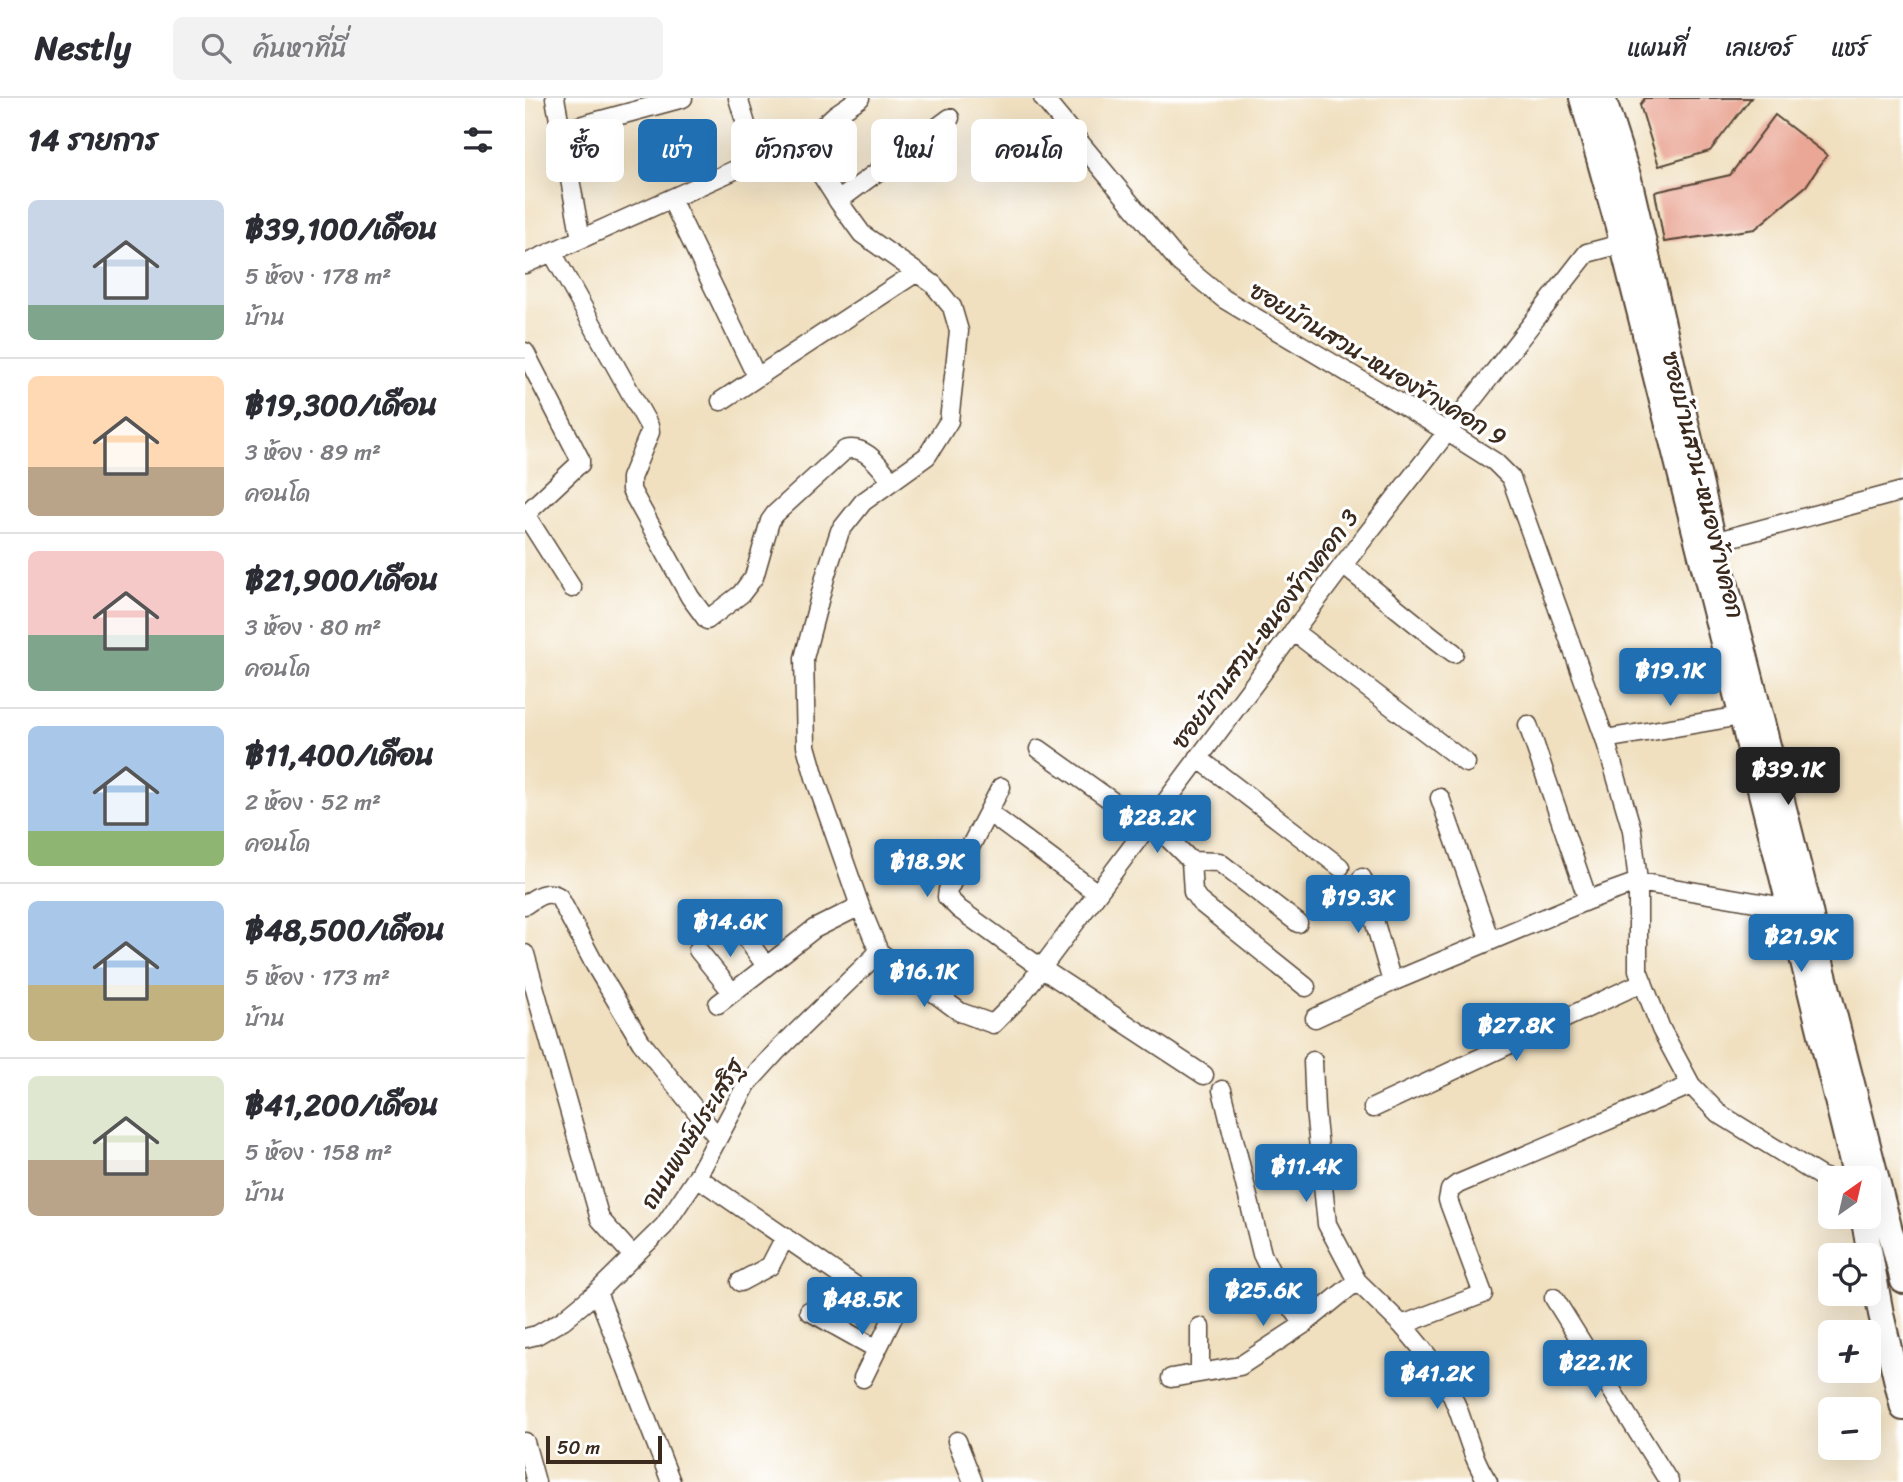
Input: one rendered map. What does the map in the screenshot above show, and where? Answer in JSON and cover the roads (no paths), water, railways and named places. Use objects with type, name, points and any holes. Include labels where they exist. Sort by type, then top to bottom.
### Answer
[{"type":"main road","name":"ซอยบ้านสวน-หนองข้างคอก","points":[[1582,98],[1741,716],[1800,907],[1823,971],[1903,1281]]},
{"type":"main road","name":"ซอยบ้านสวน-หนองข้างคอก","points":[[1603,98],[1629,179],[1800,907],[1854,1166]]},
{"type":"main road","points":[[1865,1229],[1881,1314],[1903,1408]]},
{"type":"street","points":[[555,98],[559,119]]},
{"type":"street","points":[[605,119],[683,98]]},
{"type":"street","points":[[738,98],[744,119]]},
{"type":"street","name":"ซอยบ้านสวน-หนองข้างคอก 9","points":[[1043,98],[1179,262],[1215,292],[1446,431],[1495,462],[1511,478],[1605,739],[1632,830],[1638,882],[1639,970],[1661,1030],[1691,1085],[1718,1113],[1818,1176]]},
{"type":"street","points":[[831,119],[852,100]]},
{"type":"street","points":[[838,201],[950,118]]},
{"type":"street","points":[[525,264],[731,172]]},
{"type":"street","points":[[570,182],[581,239]]},
{"type":"street","points":[[826,182],[862,234],[933,284],[952,307],[959,331],[950,421],[927,456],[863,502],[839,531],[804,658],[806,746],[815,781],[879,952]]},
{"type":"street","points":[[671,199],[752,367]]},
{"type":"street","name":"ซอยบ้านสวน-หนองข้างคอก 3","points":[[879,952],[960,1012],[993,1024],[1019,998],[1343,565],[1587,253],[1621,244]]},
{"type":"street","points":[[552,252],[648,423],[649,432],[631,478],[631,490],[690,597],[706,620],[741,594],[754,577],[770,520],[845,450],[852,448],[867,454],[892,481]]},
{"type":"street","points":[[720,401],[917,272]]},
{"type":"street","points":[[525,352],[581,462],[530,510],[527,517],[572,588]]},
{"type":"street","points":[[1714,542],[1903,491]]},
{"type":"street","points":[[1343,565],[1415,625],[1454,653]]},
{"type":"street","points":[[1293,631],[1466,763]]},
{"type":"street","points":[[1605,739],[1741,716]]},
{"type":"street","points":[[1528,725],[1588,900]]},
{"type":"street","points":[[1039,749],[1149,823],[1191,861],[1219,862],[1298,923]]},
{"type":"street","points":[[1198,758],[1340,867]]},
{"type":"street","points":[[1001,787],[947,890],[947,897],[959,909],[1041,968],[1203,1075]]},
{"type":"street","points":[[1440,797],[1490,941]]},
{"type":"street","points":[[988,812],[1097,893]]},
{"type":"street","points":[[1191,861],[1193,892],[1199,902],[1305,987]]},
{"type":"street","points":[[1362,878],[1392,982]]},
{"type":"street","points":[[1315,1018],[1392,982],[1588,900],[1638,882],[1800,907]]},
{"type":"street","points":[[525,905],[546,893],[559,897],[595,965],[641,1042],[718,1138]]},
{"type":"street","points":[[698,950],[725,998],[814,929],[860,906]]},
{"type":"street","points":[[727,911],[766,966]]},
{"type":"street","name":"ถนนพงษ์ประเสริฐ","points":[[525,1338],[537,1335],[563,1320],[597,1292],[664,1226],[697,1177],[747,1084],[777,1051],[879,952]]},
{"type":"street","points":[[525,954],[600,1219],[633,1256]]},
{"type":"street","points":[[1373,1108],[1643,982]]},
{"type":"street","points":[[1313,1061],[1315,1110],[1327,1224],[1357,1281],[1402,1325],[1442,1375],[1457,1407],[1468,1442],[1488,1482]]},
{"type":"street","points":[[1402,1325],[1483,1294],[1448,1200],[1450,1190],[1458,1184],[1691,1085]]},
{"type":"street","points":[[1222,1090],[1262,1254],[1280,1291],[1304,1324]]},
{"type":"street","points":[[697,1177],[895,1313],[863,1378]]},
{"type":"street","points":[[740,1282],[769,1266],[785,1237]]},
{"type":"street","points":[[1171,1378],[1240,1366],[1304,1324],[1357,1281]]},
{"type":"street","points":[[597,1292],[671,1482]]},
{"type":"street","points":[[1554,1298],[1669,1482]]},
{"type":"street","points":[[809,1311],[877,1349]]},
{"type":"street","points":[[1200,1327],[1200,1373]]},
{"type":"street","points":[[957,1441],[973,1482]]},
{"type":"street","points":[[525,1442],[536,1482]]}]
